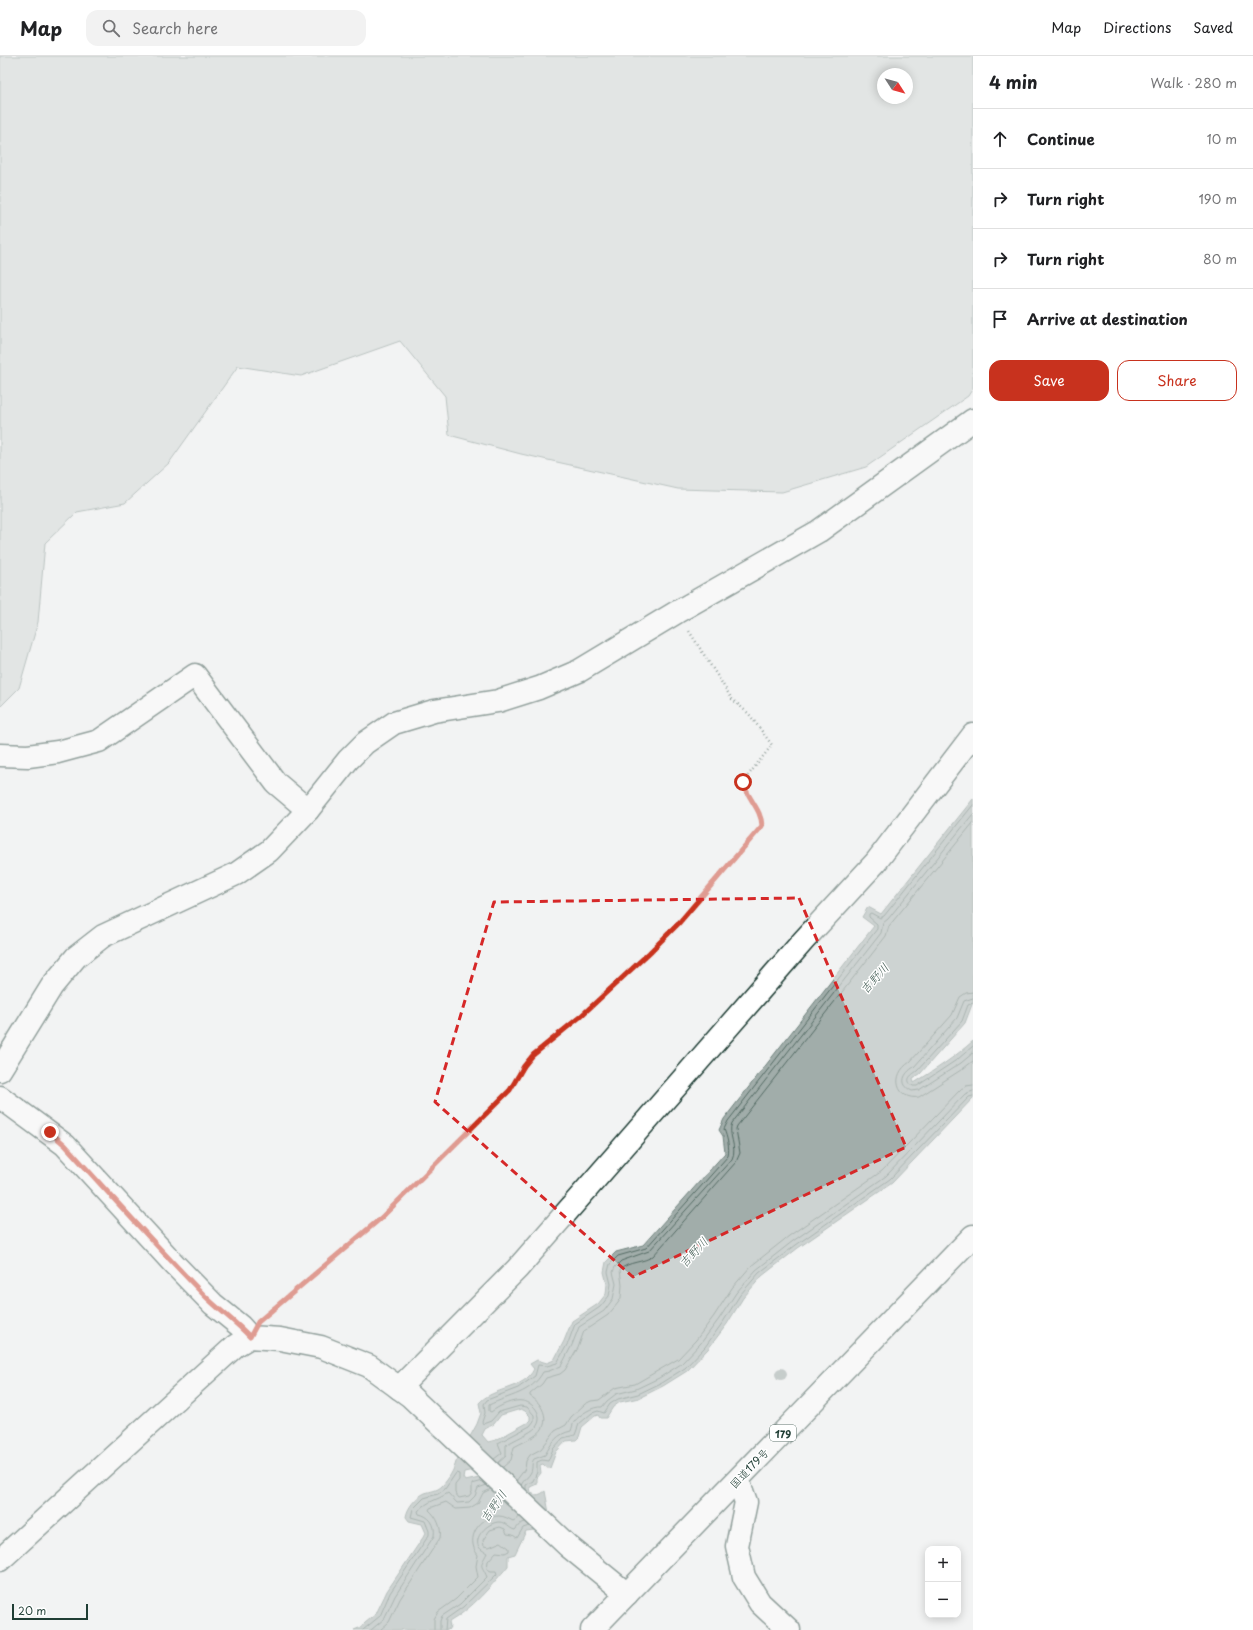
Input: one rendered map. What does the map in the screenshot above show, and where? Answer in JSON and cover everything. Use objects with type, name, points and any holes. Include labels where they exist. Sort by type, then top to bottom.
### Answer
[{"type":"main road","points":[[0,1070],[52,986],[76,957],[103,936],[236,874],[269,851],[308,810],[348,760],[365,742],[394,723],[434,711],[498,701],[540,688],[579,671],[677,612],[819,531],[973,420]]},
{"type":"main road","points":[[0,755],[28,756],[58,752],[99,741],[195,675],[276,783],[308,810]]},
{"type":"main road","points":[[404,1392],[522,1263],[804,940],[876,862],[973,735]]},
{"type":"main road","points":[[0,1097],[65,1145],[175,1265],[213,1304],[240,1326],[250,1337]]},
{"type":"main road","name":"国道179号","points":[[592,1630],[973,1236]]},
{"type":"main road","points":[[0,1560],[235,1346],[250,1337],[280,1339],[322,1347],[369,1366],[404,1392],[568,1546],[627,1594]]},
{"type":"main road","points":[[738,1480],[746,1502],[737,1546],[744,1577],[760,1602],[789,1630]]},
{"type":"path","points":[[250,1337],[258,1322],[381,1218],[486,1114],[510,1090],[524,1066],[533,1055],[581,1016],[649,953],[678,924],[762,826],[762,818],[745,789],[743,782],[772,745],[749,714],[732,699],[677,612]]},
{"type":"highlighted area","points":[[799,898],[906,1147],[633,1277],[435,1102],[494,902]]},
{"type":"shaded area","points":[[0,56],[973,56],[973,388],[968,396],[866,467],[782,492],[678,489],[521,454],[449,435],[445,396],[400,341],[301,376],[238,366],[169,463],[125,503],[77,512],[45,543],[38,622],[19,688],[0,707]]},
{"type":"water","name":"吉野川","points":[[973,799],[973,1002],[965,1023],[920,1074],[913,1078],[914,1083],[945,1063],[973,1041],[973,1098],[892,1183],[798,1248],[762,1276],[743,1298],[727,1324],[708,1349],[687,1371],[663,1386],[639,1398],[620,1402],[613,1407],[606,1418],[600,1418],[598,1415],[595,1416],[582,1427],[579,1437],[576,1440],[566,1441],[556,1452],[550,1468],[547,1468],[543,1464],[540,1465],[541,1473],[537,1478],[537,1484],[530,1487],[531,1493],[538,1495],[545,1491],[549,1513],[534,1530],[526,1531],[515,1554],[508,1556],[508,1566],[466,1611],[449,1622],[450,1627],[448,1630],[354,1630],[359,1628],[376,1614],[387,1591],[426,1533],[422,1524],[409,1521],[406,1517],[408,1510],[418,1497],[440,1488],[449,1478],[477,1424],[481,1413],[479,1403],[492,1394],[523,1381],[534,1369],[530,1364],[537,1360],[547,1363],[554,1360],[572,1321],[598,1304],[606,1294],[607,1284],[604,1272],[606,1262],[616,1252],[643,1245],[725,1153],[723,1136],[719,1130],[724,1119],[874,926],[862,917],[868,907],[881,914]],"holes":[[[521,1409],[530,1416],[530,1420],[527,1423],[496,1440],[488,1442],[482,1435],[485,1429],[494,1424],[501,1415]],[[474,1470],[484,1477],[465,1481],[463,1478],[464,1472]]]},
{"type":"route","points":[[50,1132],[65,1145],[175,1265],[213,1304],[240,1326],[250,1337],[258,1322],[381,1218],[486,1114],[510,1090],[524,1066],[533,1055],[581,1016],[678,924],[762,826],[762,818],[745,789],[743,782]]}]
